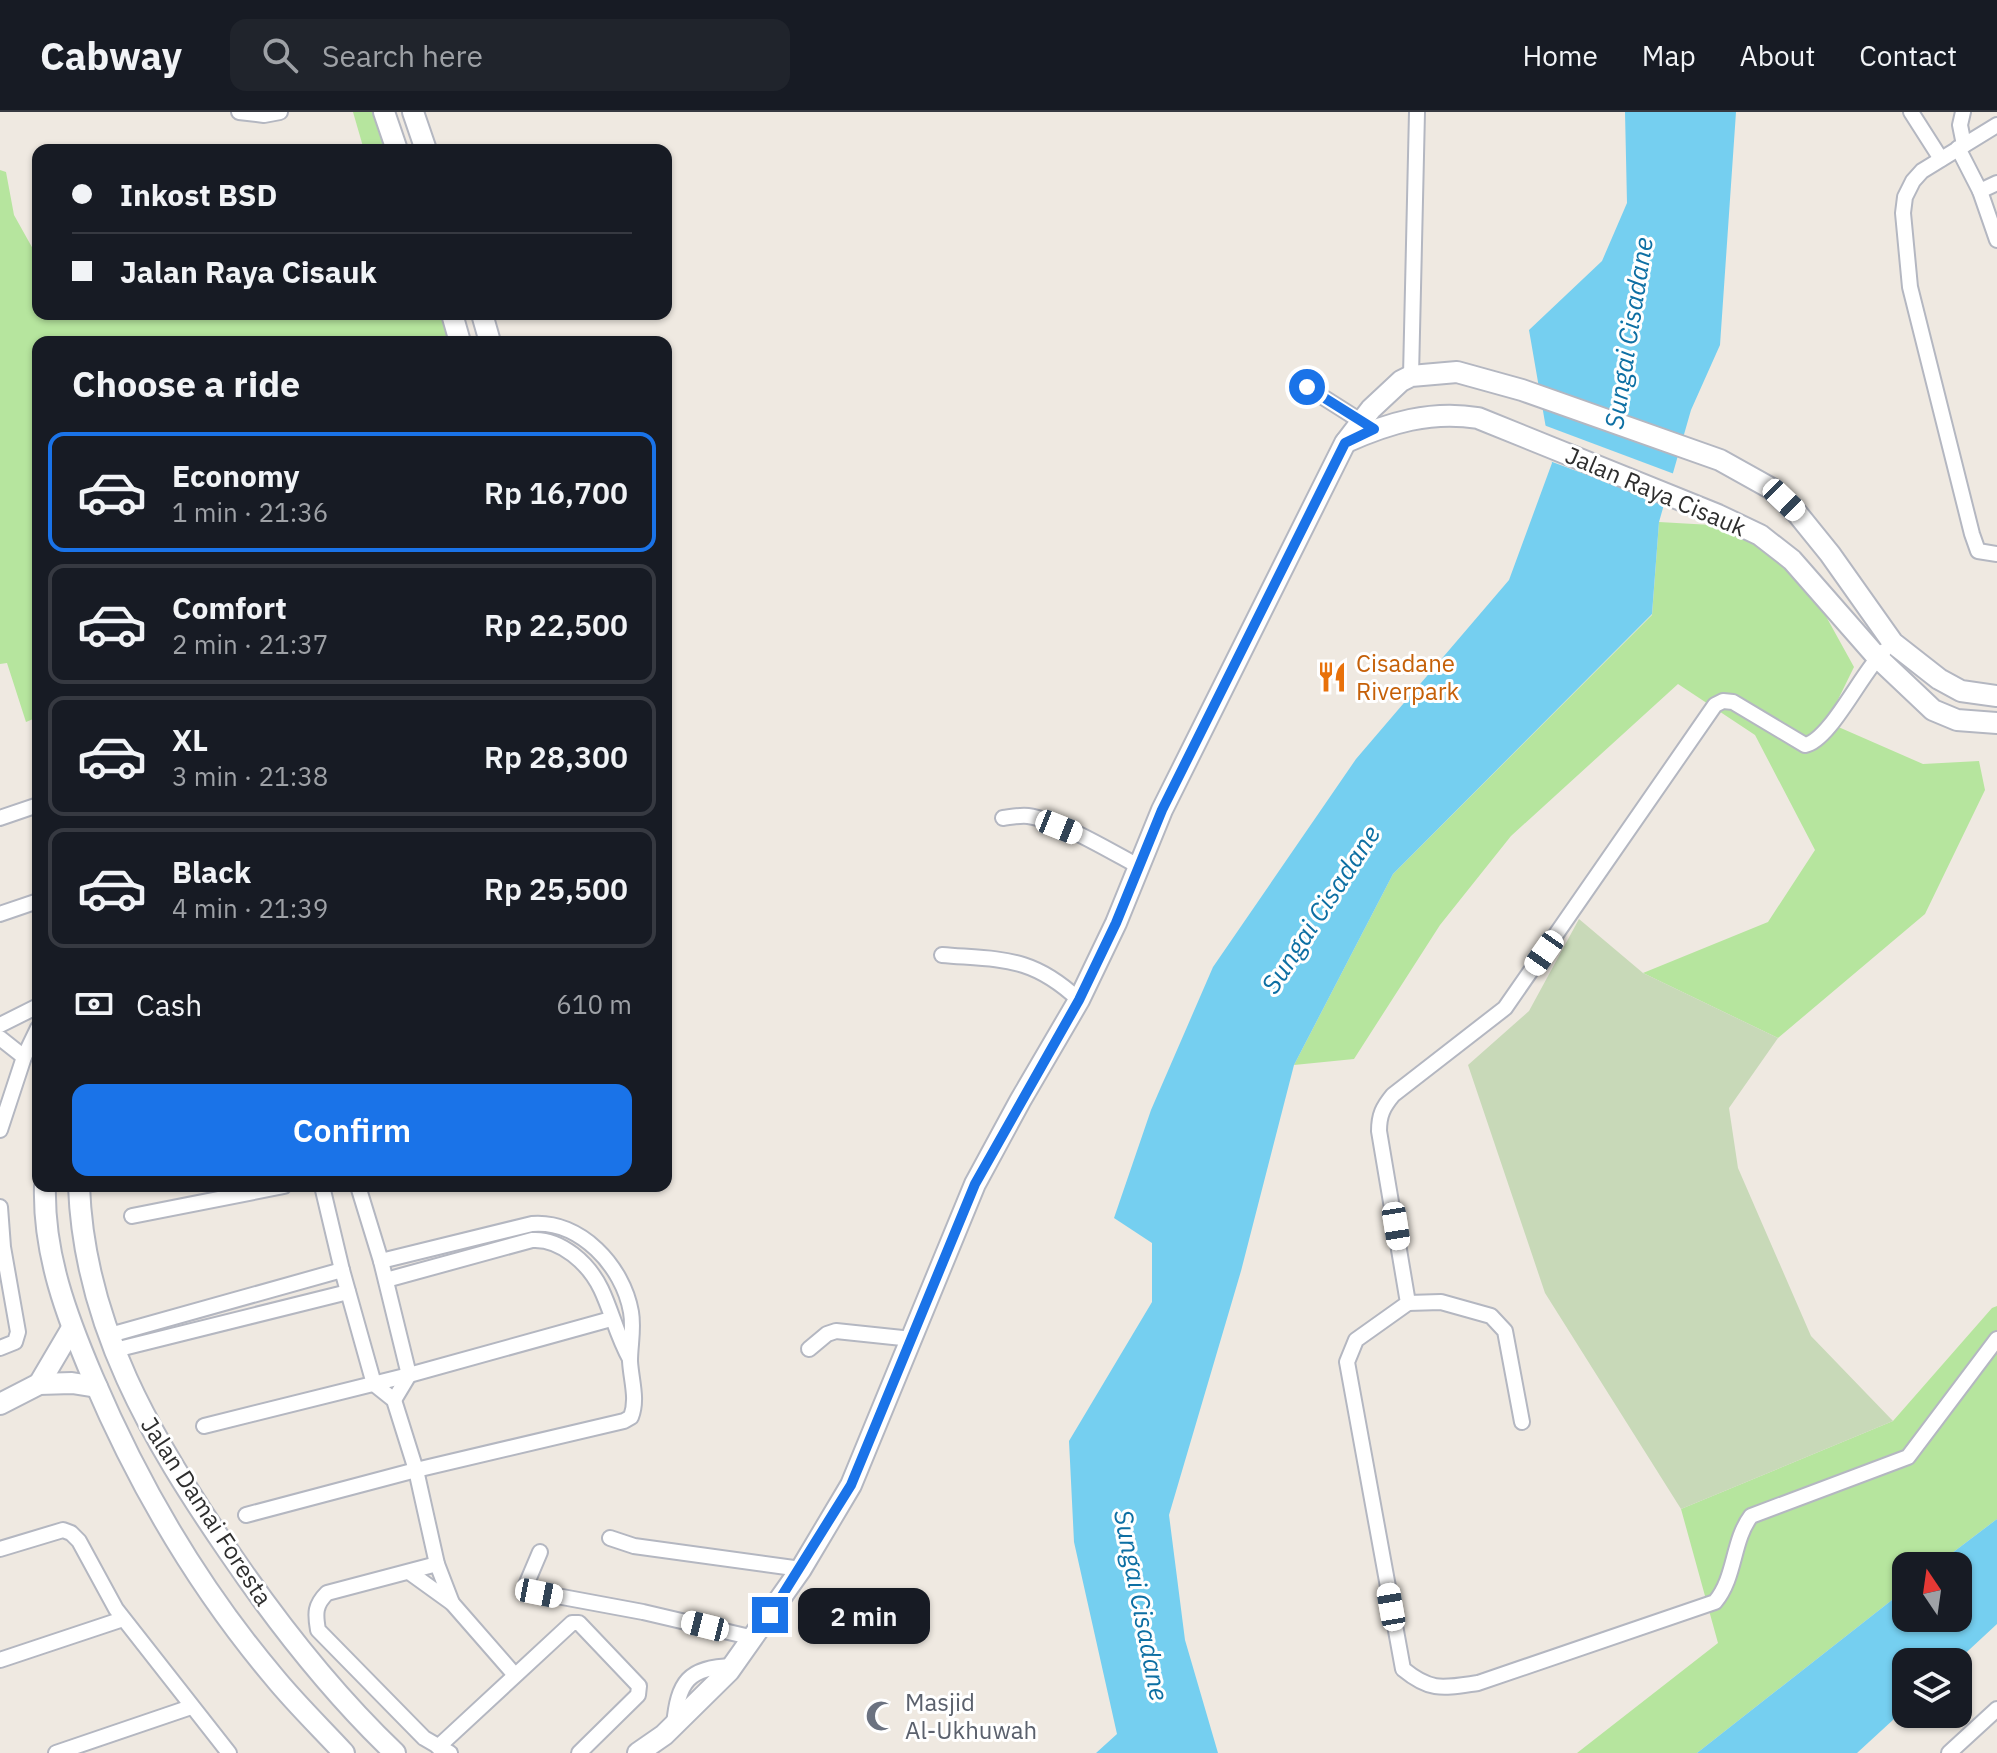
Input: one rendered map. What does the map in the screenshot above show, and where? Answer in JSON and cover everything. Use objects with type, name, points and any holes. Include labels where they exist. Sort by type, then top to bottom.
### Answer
[{"type":"main road","points":[[384,112],[395,144]]},
{"type":"main road","points":[[413,112],[424,144]]},
{"type":"main road","name":"Jalan Raya Cisauk","points":[[638,1753],[663,1738],[733,1666],[801,1569],[851,1485],[975,1184],[1079,1000],[1116,923],[1162,810],[1345,443],[1368,425],[1390,390],[1411,376],[1457,372],[1522,390],[1720,460],[1772,489],[1796,512],[1830,554],[1885,650],[1961,691],[1997,696]]},
{"type":"main road","name":"Jalan Raya Cisauk","points":[[1368,425],[1427,415],[1457,414],[1478,418],[1718,515],[1760,535],[1792,560],[1885,650],[1933,710],[1957,720],[1997,723]]},
{"type":"main road","name":"Jalan Damai Foresta","points":[[45,1192],[45,1228],[72,1328],[130,1459],[176,1543],[218,1605],[274,1678],[344,1753]]},
{"type":"main road","name":"Jalan Damai Foresta","points":[[79,1192],[86,1260],[112,1343],[157,1442],[256,1592],[316,1669],[395,1753]]},
{"type":"main road","points":[[39,1384],[72,1328]]},
{"type":"main road","points":[[0,1404],[39,1384],[72,1383],[97,1387]]},
{"type":"main road","points":[[130,1459],[157,1442]]},
{"type":"street","points":[[239,112],[264,115],[280,112]]},
{"type":"street","points":[[1411,376],[1417,112]]},
{"type":"street","points":[[1911,112],[1941,159]]},
{"type":"street","points":[[1963,112],[1961,146],[1997,240]]},
{"type":"street","points":[[1997,125],[1922,171],[1905,197],[1903,213],[1910,287],[1976,546],[1978,551],[1997,554]]},
{"type":"street","points":[[1980,191],[1997,183]]},
{"type":"street","points":[[1307,387],[1368,425]]},
{"type":"street","points":[[1408,1303],[1379,1131],[1379,1119],[1384,1107],[1393,1095],[1505,1008],[1715,705],[1723,701],[1733,702],[1805,745],[1810,745],[1834,719],[1885,650]]},
{"type":"street","points":[[0,818],[32,807]]},
{"type":"street","points":[[1003,818],[1027,815],[1036,818],[1083,837],[1138,866]]},
{"type":"street","points":[[0,914],[32,903]]},
{"type":"street","points":[[942,955],[1022,964],[1039,969],[1079,1000]]},
{"type":"street","points":[[0,1025],[32,1009]]},
{"type":"street","points":[[0,1038],[24,1057]]},
{"type":"street","points":[[0,1130],[32,1040]]},
{"type":"street","points":[[132,1216],[254,1192]]},
{"type":"street","points":[[323,1192],[374,1384],[394,1400],[416,1470],[437,1564],[452,1603]]},
{"type":"street","points":[[360,1192],[381,1261],[409,1375],[394,1400]]},
{"type":"street","points":[[0,1207],[1,1248],[18,1332],[15,1342],[0,1348]]},
{"type":"street","points":[[246,1515],[631,1417],[635,1402],[630,1359],[633,1334],[631,1311],[614,1269],[599,1253],[566,1228],[532,1224],[381,1261]]},
{"type":"street","points":[[532,1224],[532,1240]]},
{"type":"street","points":[[386,1280],[532,1240],[548,1240],[562,1246],[590,1272],[602,1291],[630,1359]]},
{"type":"street","points":[[112,1343],[156,1322],[342,1270]]},
{"type":"street","points":[[112,1343],[160,1338],[348,1292]]},
{"type":"street","points":[[1522,1422],[1505,1331],[1491,1316],[1441,1302],[1408,1303],[1356,1340],[1347,1362],[1403,1669],[1421,1684],[1445,1687],[1478,1683],[1715,1602],[1725,1590],[1744,1527],[1751,1516],[1908,1457],[1997,1339]]},
{"type":"street","points":[[204,1426],[409,1375],[611,1319]]},
{"type":"street","points":[[156,1322],[160,1338]]},
{"type":"street","points":[[809,1349],[827,1334],[836,1331],[912,1339]]},
{"type":"street","points":[[0,1549],[63,1530],[71,1533],[79,1541],[123,1619],[229,1753]]},
{"type":"street","points":[[610,1538],[634,1546],[801,1569]]},
{"type":"street","points":[[540,1552],[526,1585],[530,1591],[643,1612],[754,1638]]},
{"type":"street","points":[[437,1564],[327,1593],[318,1602],[315,1614],[318,1630],[424,1738],[444,1750],[514,1674],[572,1623],[579,1623],[639,1686],[638,1695],[579,1753]]},
{"type":"street","points":[[409,1572],[452,1603],[514,1674]]},
{"type":"street","points":[[0,1660],[123,1619]]},
{"type":"street","points":[[56,1753],[191,1707]]},
{"type":"street","points":[[1949,1753],[1997,1709]]},
{"type":"green space","points":[[353,112],[374,112],[383,144],[362,144]]},
{"type":"green space","points":[[0,170],[6,172],[14,215],[32,247],[32,320],[448,320],[454,336],[32,336],[32,720],[26,722],[7,663],[0,664]]},
{"type":"green space","points":[[1659,522],[1729,526],[1807,582],[1854,667],[1827,722],[1923,764],[1979,761],[1985,790],[1925,914],[1778,1038],[1643,973],[1768,922],[1815,850],[1755,735],[1678,684],[1511,836],[1440,925],[1354,1059],[1294,1065],[1393,874],[1652,615]]},
{"type":"green space","points":[[1579,919],[1643,973],[1778,1038],[1729,1108],[1738,1168],[1811,1336],[1893,1421],[1681,1509],[1545,1293],[1468,1065],[1529,1011]]},
{"type":"green space","points":[[1997,1306],[1997,1519],[1953,1552],[1892,1552],[1892,1600],[1697,1753],[1577,1753],[1718,1643],[1681,1509],[1893,1421]]},
{"type":"water","name":"Sungai Cisadane","points":[[1625,112],[1736,112],[1720,345],[1691,410],[1659,522],[1652,614],[1393,874],[1294,1065],[1241,1271],[1169,1515],[1185,1640],[1218,1753],[1096,1753],[1117,1734],[1074,1542],[1069,1441],[1152,1302],[1152,1243],[1114,1218],[1151,1110],[1213,967],[1356,759],[1509,580],[1552,463],[1529,330],[1602,261],[1627,203]]},
{"type":"water","points":[[1997,1519],[1997,1624],[1971,1648],[1892,1648],[1892,1721],[1857,1753],[1697,1753],[1892,1600],[1892,1632],[1972,1632],[1972,1552],[1953,1552]]},
{"type":"pier","points":[[1541,424],[1677,475],[1668,505],[1547,460]]},
{"type":"place","name":"Cisadane Riverpark","points":[[1332,677]]},
{"type":"place","name":"Masjid Al-Ukhuwah","points":[[881,1716]]},
{"type":"route","points":[[770,1615],[851,1485],[975,1184],[1079,1000],[1116,923],[1162,810],[1345,443],[1374,429],[1307,387]]}]
